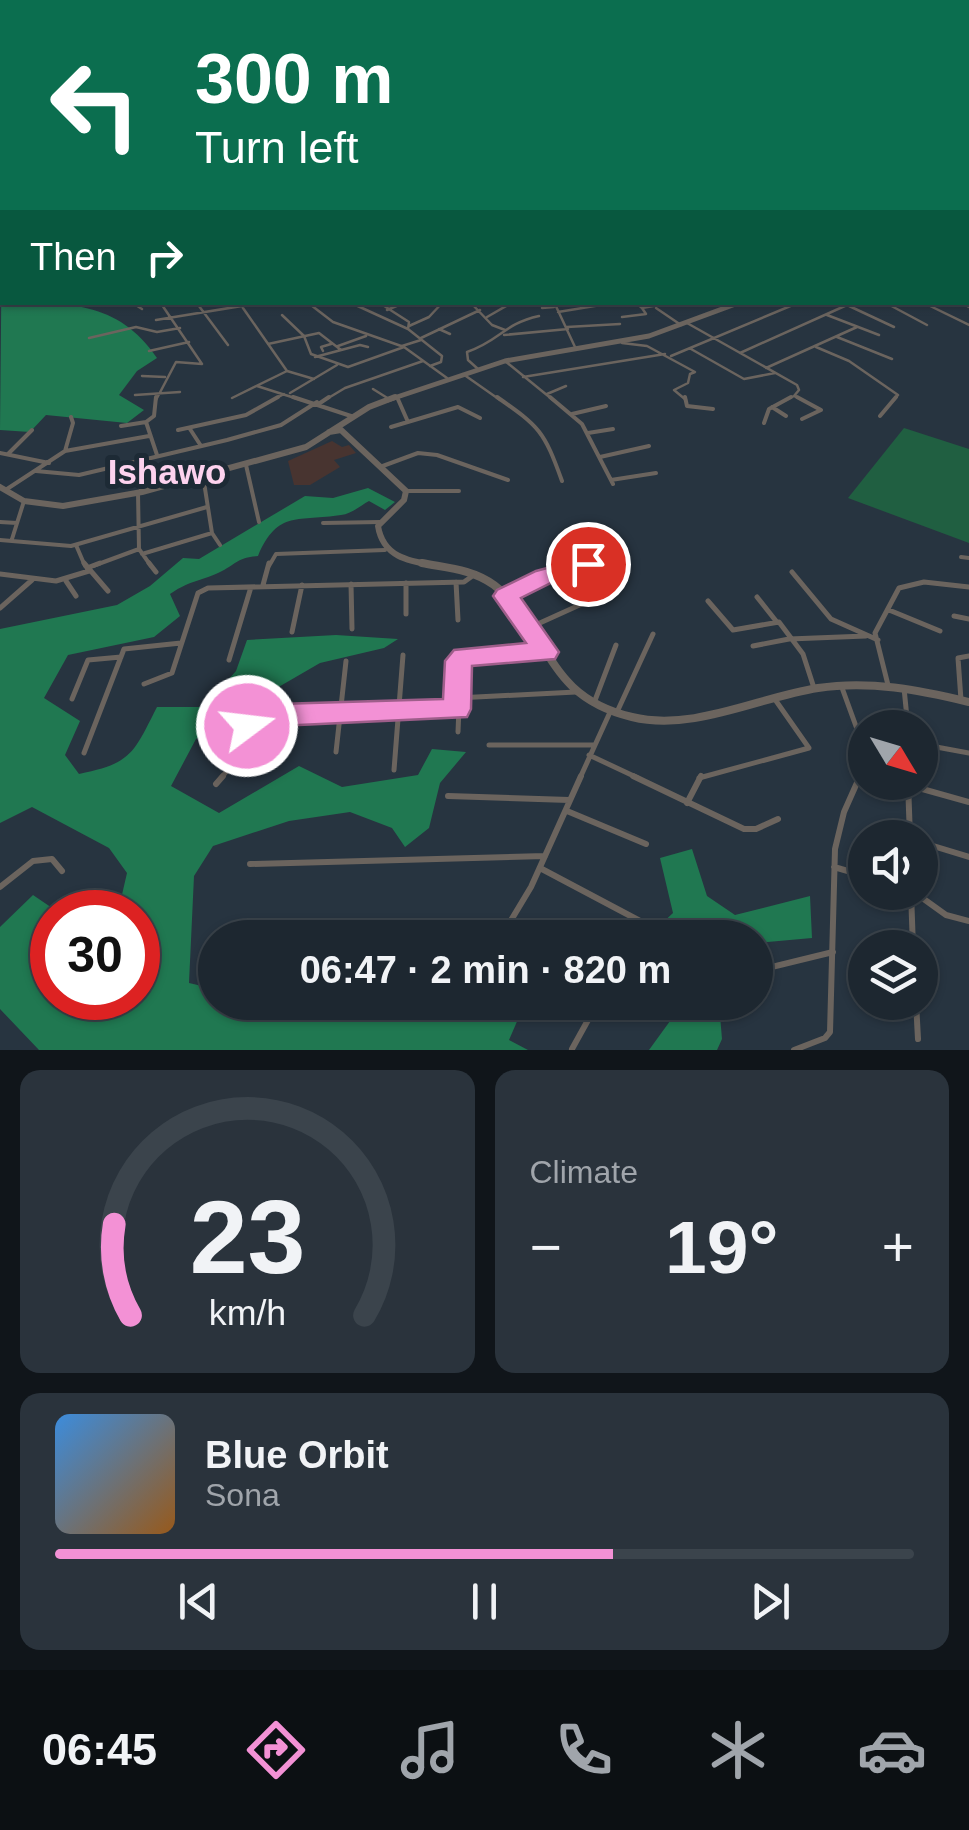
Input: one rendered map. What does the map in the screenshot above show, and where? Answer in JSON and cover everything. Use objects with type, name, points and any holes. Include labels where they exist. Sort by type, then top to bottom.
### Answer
[{"type":"street","points":[[136,305],[142,309]]},
{"type":"street","points":[[120,426],[146,422],[154,416],[156,395],[176,362],[202,364],[162,305]]},
{"type":"street","points":[[198,305],[228,344]]},
{"type":"street","points":[[156,320],[254,305]]},
{"type":"street","points":[[310,305],[333,322],[403,347],[447,378]]},
{"type":"street","points":[[355,305],[422,338],[442,356],[441,362],[430,366]]},
{"type":"street","points":[[381,305],[409,322],[408,328]]},
{"type":"street","points":[[386,310],[398,305]]},
{"type":"street","points":[[408,328],[429,317],[440,305]]},
{"type":"street","points":[[474,305],[494,327],[513,337],[620,324]]},
{"type":"street","points":[[487,318],[509,305]]},
{"type":"street","points":[[542,308],[554,305],[575,347]]},
{"type":"street","points":[[558,312],[601,305]]},
{"type":"street","points":[[622,317],[646,314],[638,305]]},
{"type":"street","points":[[642,308],[660,305]]},
{"type":"street","points":[[722,305],[727,308]]},
{"type":"street","points":[[2,488],[24,501],[63,506],[140,492],[306,447],[393,398],[447,378],[575,347],[649,336],[734,305]]},
{"type":"street","points":[[523,377],[691,349],[793,305]]},
{"type":"street","points":[[835,305],[840,307]]},
{"type":"street","points":[[740,353],[851,305],[894,327]]},
{"type":"street","points":[[890,305],[927,324]]},
{"type":"street","points":[[928,305],[969,325]]},
{"type":"street","points":[[654,306],[798,386],[794,396],[765,414],[764,423]]},
{"type":"street","points":[[243,308],[287,371],[314,379]]},
{"type":"street","points":[[282,315],[304,336],[315,357],[350,366],[403,347],[480,310]]},
{"type":"street","points":[[827,315],[879,335]]},
{"type":"street","points":[[478,369],[468,360],[467,352],[487,346],[512,322],[539,316]]},
{"type":"street","points":[[766,368],[857,326]]},
{"type":"street","points":[[89,338],[136,327],[157,332],[180,328]]},
{"type":"street","points":[[440,328],[450,334]]},
{"type":"street","points":[[267,344],[321,333],[338,347]]},
{"type":"street","points":[[315,357],[366,336]]},
{"type":"street","points":[[836,337],[892,359]]},
{"type":"street","points":[[149,350],[189,342]]},
{"type":"street","points":[[592,344],[637,344],[667,355],[695,372],[690,374],[688,383],[674,390],[685,396],[687,406],[713,410]]},
{"type":"street","points":[[323,351],[321,347],[368,347]]},
{"type":"street","points":[[816,347],[846,359],[898,395],[880,416]]},
{"type":"street","points":[[691,349],[744,379],[775,373]]},
{"type":"street","points":[[36,471],[70,476],[264,430],[345,388],[423,360]]},
{"type":"street","points":[[505,362],[588,432],[612,482],[656,474]]},
{"type":"street","points":[[178,430],[250,414],[337,364]]},
{"type":"street","points":[[232,398],[287,371]]},
{"type":"street","points":[[464,374],[538,426],[548,440],[562,481]]},
{"type":"street","points":[[142,376],[166,376]]},
{"type":"street","points":[[257,386],[354,418]]},
{"type":"street","points":[[544,394],[566,386]]},
{"type":"street","points":[[373,389],[393,398],[408,422]]},
{"type":"street","points":[[136,395],[180,392]]},
{"type":"street","points":[[794,396],[821,410],[802,419]]},
{"type":"street","points":[[569,415],[606,406]]},
{"type":"street","points":[[391,428],[458,407],[480,418]]},
{"type":"street","points":[[772,407],[786,416]]},
{"type":"street","points":[[65,451],[73,423],[71,417]]},
{"type":"street","points":[[146,422],[158,456]]},
{"type":"street","points":[[253,424],[264,430]]},
{"type":"street","points":[[189,429],[201,446]]},
{"type":"street","points":[[329,432],[340,429],[406,491],[458,492]]},
{"type":"street","points":[[588,432],[613,429]]},
{"type":"street","points":[[8,454],[28,439],[32,430]]},
{"type":"street","points":[[2,488],[65,451],[150,436]]},
{"type":"street","points":[[599,457],[648,446]]},
{"type":"street","points":[[380,467],[420,453],[463,461],[508,480]]},
{"type":"street","points":[[0,454],[49,463]]},
{"type":"street","points":[[130,463],[140,492],[140,552],[156,572]]},
{"type":"street","points":[[246,465],[259,522]]},
{"type":"street","points":[[203,476],[212,533],[220,545]]},
{"type":"street","points":[[386,550],[378,534],[380,522],[404,500],[406,491]]},
{"type":"street","points":[[12,541],[24,501]]},
{"type":"street","points":[[0,540],[76,545],[207,508]]},
{"type":"street","points":[[0,522],[17,523]]},
{"type":"street","points":[[323,523],[380,522]]},
{"type":"street","points":[[0,574],[66,581],[140,552],[212,533]]},
{"type":"street","points":[[76,545],[88,570],[108,591]]},
{"type":"street","points":[[263,586],[274,554],[386,550],[402,558],[474,574],[506,596],[576,692],[614,711],[652,722],[841,685],[888,685],[965,701],[958,658],[969,656]]},
{"type":"street","points":[[961,557],[969,558]]},
{"type":"street","points":[[506,596],[544,577],[588,564]]},
{"type":"street","points":[[792,572],[830,619],[878,640]]},
{"type":"street","points":[[144,684],[172,672],[198,593],[208,588],[456,582],[474,574]]},
{"type":"street","points":[[0,608],[32,580]]},
{"type":"street","points":[[66,581],[76,596]]},
{"type":"street","points":[[456,582],[458,620]]},
{"type":"street","points":[[888,685],[876,629],[900,588],[933,582],[969,588]]},
{"type":"street","points":[[406,583],[406,614]]},
{"type":"street","points":[[352,584],[352,629]]},
{"type":"street","points":[[292,632],[302,586]]},
{"type":"street","points":[[229,660],[251,587]]},
{"type":"street","points":[[757,597],[796,642],[814,688]]},
{"type":"street","points":[[531,627],[595,598]]},
{"type":"street","points":[[708,600],[733,630],[776,620]]},
{"type":"street","points":[[886,610],[940,631]]},
{"type":"street","points":[[954,616],[969,619]]},
{"type":"street","points":[[511,920],[540,868],[594,745],[653,634]]},
{"type":"street","points":[[753,646],[789,639],[796,642],[866,636]]},
{"type":"street","points":[[84,752],[126,648],[181,643]]},
{"type":"street","points":[[594,703],[616,644]]},
{"type":"street","points":[[458,732],[459,661],[464,656],[546,652]]},
{"type":"street","points":[[394,770],[403,655]]},
{"type":"street","points":[[72,699],[88,660],[121,658]]},
{"type":"street","points":[[336,752],[346,661]]},
{"type":"street","points":[[841,685],[850,710]]},
{"type":"street","points":[[904,688],[906,710]]},
{"type":"street","points":[[457,698],[576,692]]},
{"type":"street","points":[[687,803],[700,776],[809,748],[774,698]]},
{"type":"street","points":[[216,784],[242,752],[247,722],[278,715],[457,709]]},
{"type":"street","points":[[274,756],[278,715]]},
{"type":"street","points":[[489,745],[594,745]]},
{"type":"street","points":[[938,747],[969,753]]},
{"type":"street","points":[[590,755],[744,829],[756,830],[778,819]]},
{"type":"street","points":[[938,793],[969,802]]},
{"type":"street","points":[[448,796],[569,800]]},
{"type":"street","points":[[794,1050],[826,1038],[830,1032],[834,867],[849,800]]},
{"type":"street","points":[[565,810],[646,844]]},
{"type":"street","points":[[938,848],[969,857]]},
{"type":"street","points":[[250,864],[545,856]]},
{"type":"street","points":[[0,887],[33,861],[52,859],[62,872]]},
{"type":"street","points":[[834,867],[848,871]]},
{"type":"street","points":[[540,868],[638,920]]},
{"type":"street","points":[[938,910],[969,921]]},
{"type":"street","points":[[773,966],[833,952]]},
{"type":"street","points":[[572,1049],[588,1020]]},
{"type":"street","points":[[917,1020],[918,1039]]},
{"type":"shaded area","points":[[332,441],[342,447],[349,445],[356,453],[334,460],[340,467],[310,485],[294,485],[288,461]]},
{"type":"green space","points":[[1,305],[69,305],[108,315],[142,339],[157,358],[137,371],[119,395],[144,410],[127,423],[46,415],[30,432],[0,430]]},
{"type":"green space","points":[[904,428],[969,449],[969,543],[848,498]]},
{"type":"green space","points":[[368,488],[395,502],[385,510],[369,501],[345,514],[282,524],[258,556],[242,559],[170,594],[180,616],[154,637],[68,655],[44,698],[80,721],[65,755],[79,774],[110,766],[129,754],[157,707],[204,707],[236,671],[247,640],[336,635],[398,639],[384,648],[320,663],[237,711],[196,739],[171,786],[219,813],[299,766],[342,787],[418,775],[432,749],[466,752],[440,783],[429,828],[405,847],[392,828],[350,812],[289,821],[213,846],[194,876],[189,983],[198,985],[198,1020],[518,1020],[509,1040],[528,1050],[39,1050],[0,1009],[0,927],[30,898],[30,1020],[160,1020],[160,890],[123,890],[127,873],[109,848],[32,807],[0,823],[0,629],[117,605],[150,586],[183,558],[199,559],[305,496],[333,498]]},
{"type":"green space","points":[[692,849],[707,896],[735,915],[810,896],[812,938],[773,941],[773,920],[665,920],[673,913],[660,858]]},
{"type":"green space","points":[[671,1020],[720,1020],[722,1039],[717,1050],[649,1050]]},
{"type":"district","name":"Ishawo","points":[[167,472]]},
{"type":"route","points":[[247,726],[247,722],[265,716],[457,709],[459,661],[464,656],[546,652],[506,596],[544,577],[588,564]]}]
